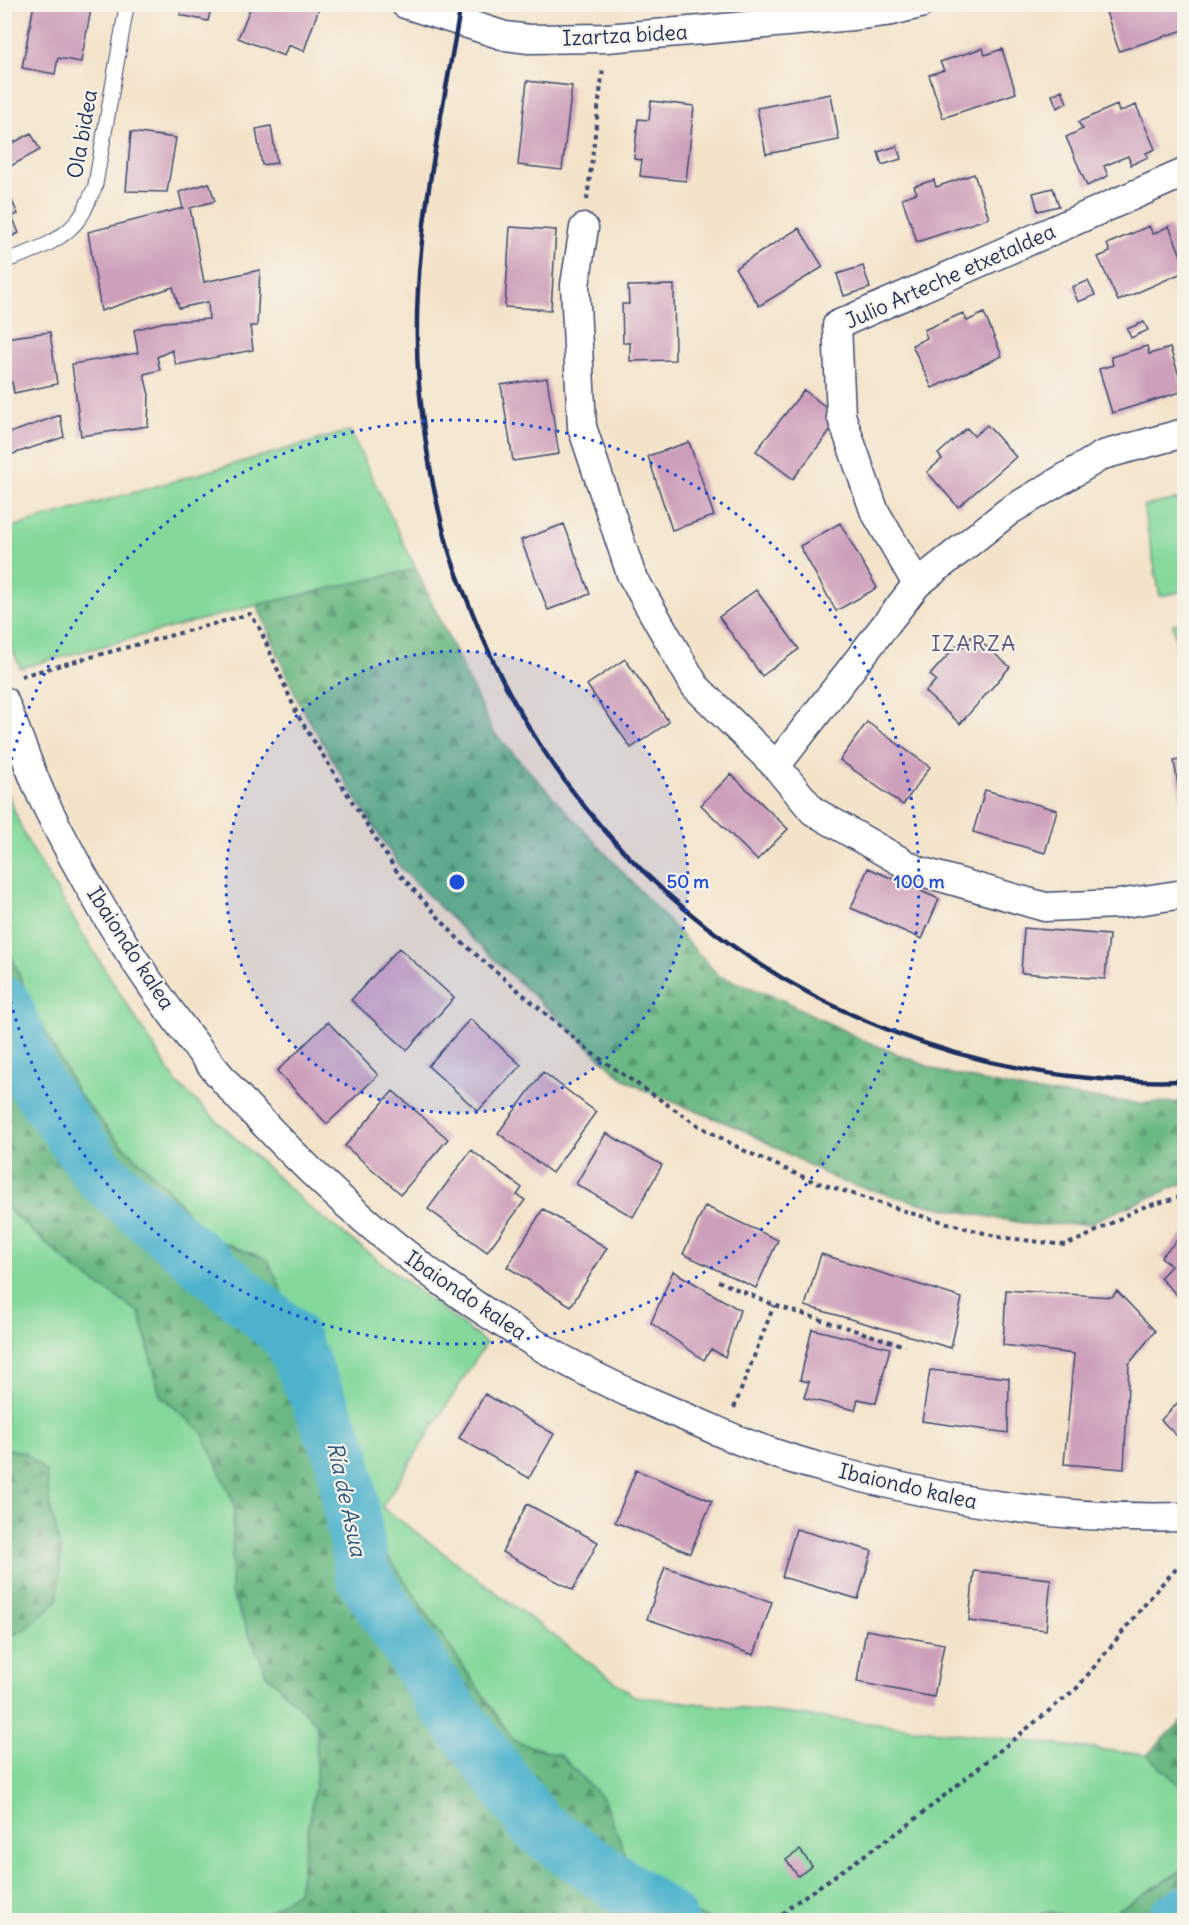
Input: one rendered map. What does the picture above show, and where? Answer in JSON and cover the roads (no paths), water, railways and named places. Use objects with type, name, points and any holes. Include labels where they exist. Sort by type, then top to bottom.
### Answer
[{"type":"street","name":"Izartza bidea","points":[[405,4],[505,36],[529,39],[618,37],[920,4]]},
{"type":"street","name":"Julio Arteche etxetaldea","points":[[917,584],[874,510],[841,415],[837,325],[1185,173]]},
{"type":"street","points":[[584,228],[574,285],[582,427],[631,574],[695,686],[776,766],[813,811],[916,870],[1045,907],[1118,904],[1185,894]]},
{"type":"street","points":[[776,766],[917,584],[1009,511],[1103,455],[1185,433]]},
{"type":"street","name":"Ibaiondo kalea","points":[[9,689],[43,797],[78,868],[120,938],[191,1038],[234,1092],[313,1175],[389,1242],[469,1300],[533,1341],[625,1391],[754,1447],[856,1477],[941,1496],[995,1505],[1080,1514],[1185,1517]]},
{"type":"lane","name":"Ola bidea","points":[[4,261],[50,243],[66,231],[82,214],[94,187],[127,4]]},
{"type":"waterway","name":"Ría de Asua","points":[[4,1005],[36,1084],[102,1176],[290,1336],[342,1453],[362,1573],[440,1696],[537,1826],[670,1920]]},
{"type":"waterway","name":"Ría de Asua","points":[[1175,1920],[1184,1914]]},
{"type":"railway","points":[[461,4],[428,194],[422,242],[418,289],[419,385],[430,469],[449,551],[471,609],[521,714],[586,808],[663,890],[752,959],[850,1014],[956,1053],[1068,1076],[1184,1081]]},
{"type":"district","name":"IZARZA","points":[[974,643]]}]
